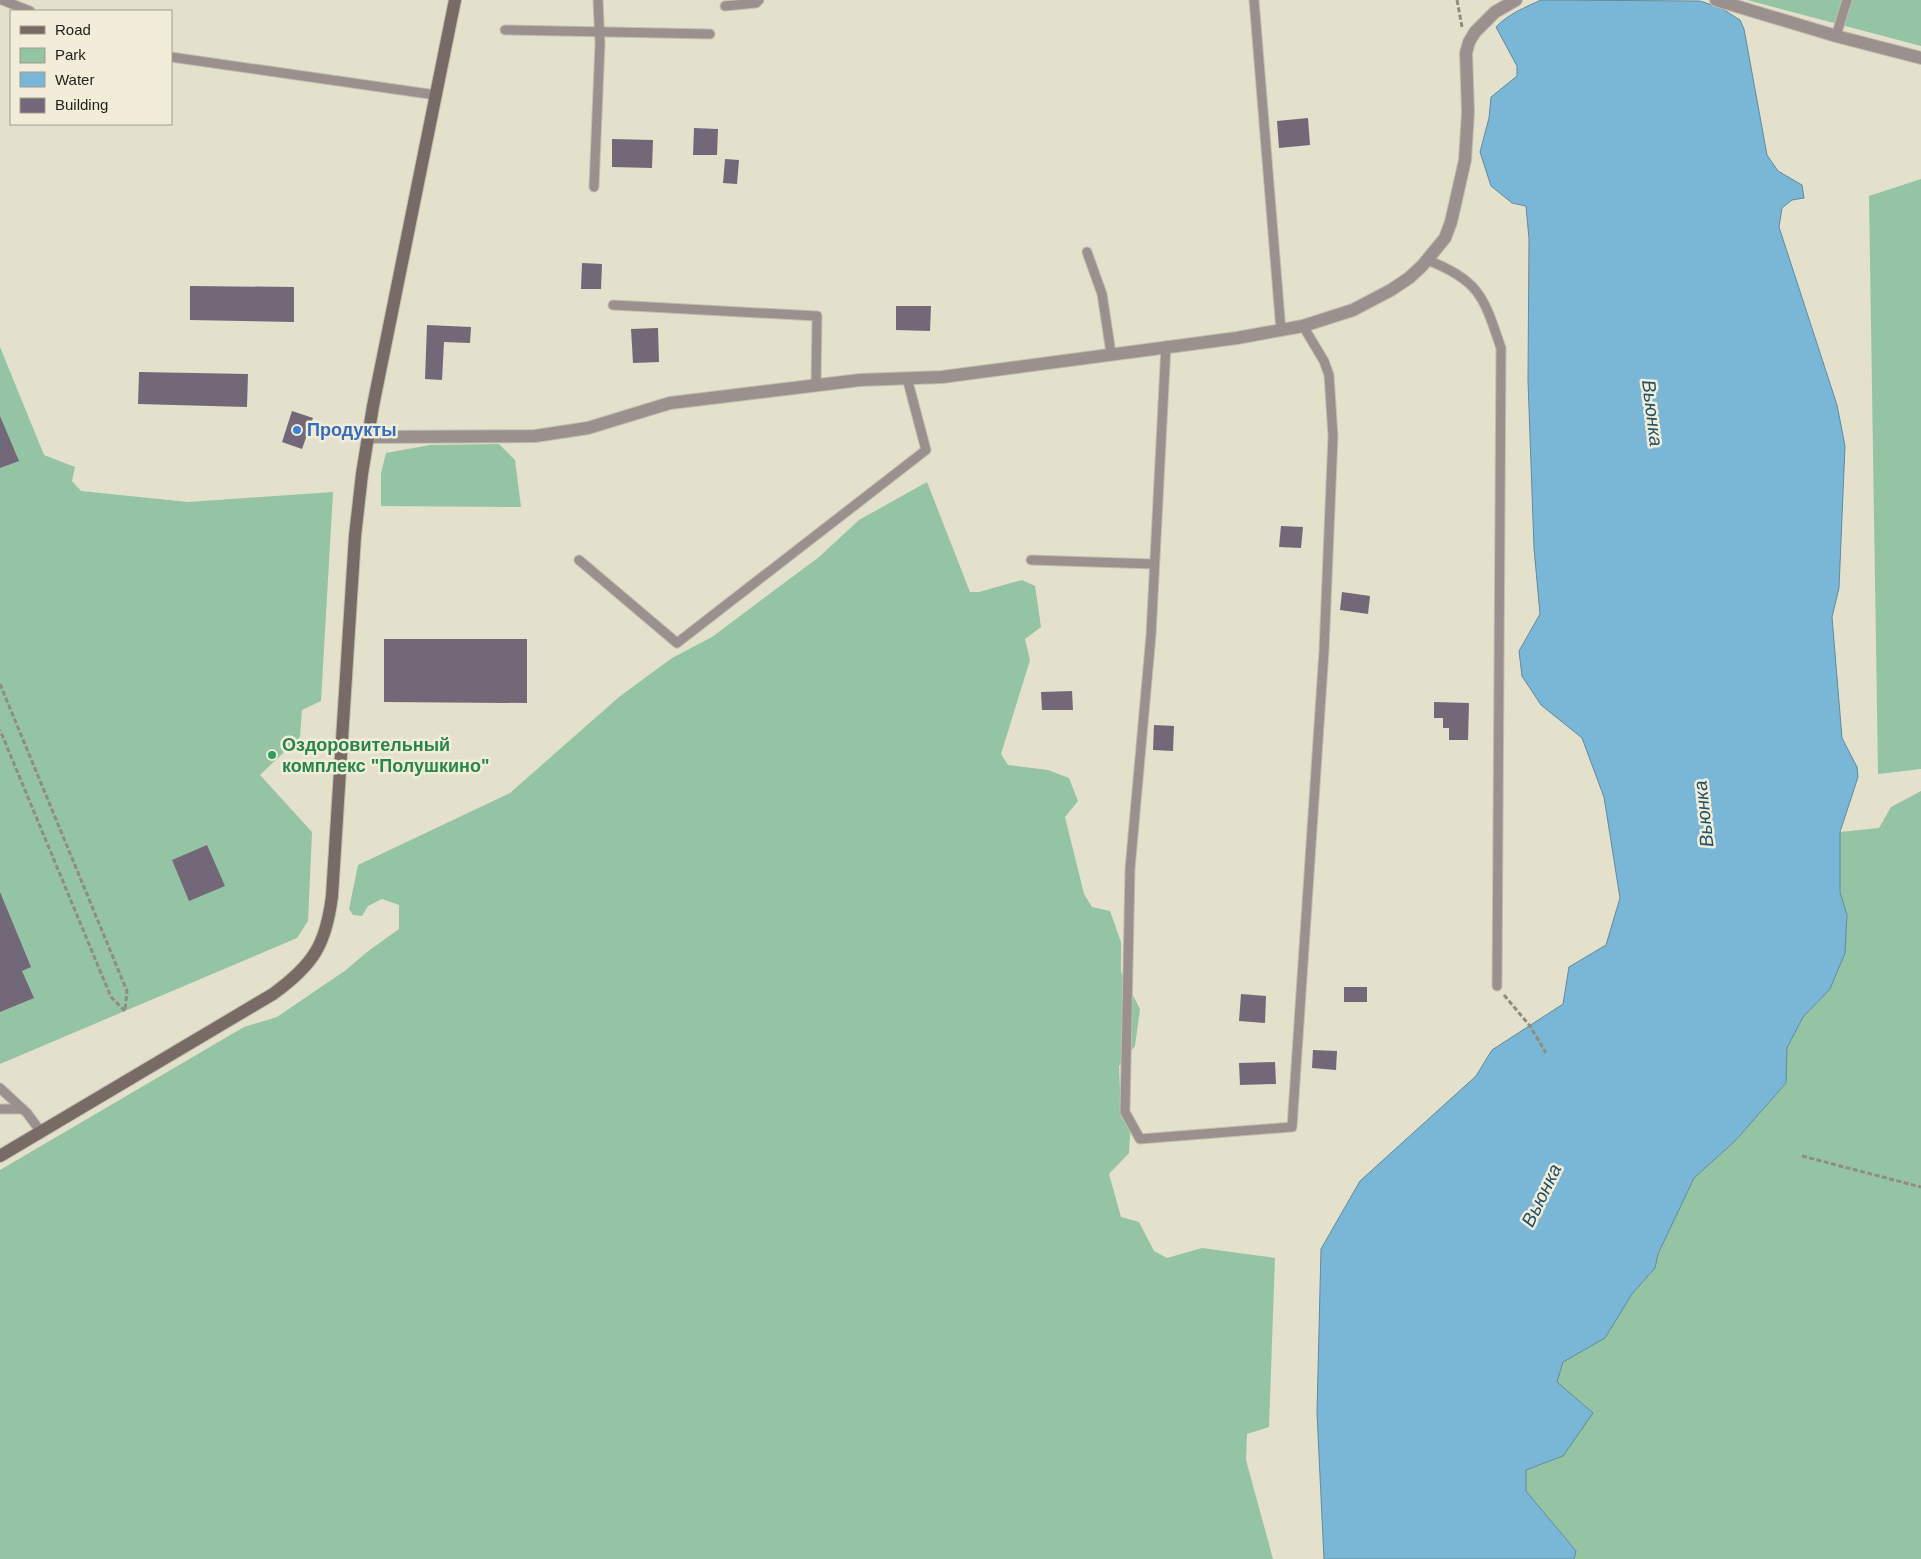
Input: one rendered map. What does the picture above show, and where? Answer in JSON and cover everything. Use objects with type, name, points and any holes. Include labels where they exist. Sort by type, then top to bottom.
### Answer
[{"type":"main road","points":[[0,1156],[273,994],[306,968],[319,950],[327,929],[332,896],[355,536],[368,436],[455,0]]},
{"type":"street","points":[[368,436],[535,436],[588,428],[670,403],[816,384],[942,377],[1281,331],[1303,326],[1372,301],[1409,278],[1445,238],[1451,222],[1465,160],[1468,112],[1466,52],[1475,32],[1495,12],[1516,0]]},
{"type":"street","points":[[1716,0],[1836,36],[1921,58]]},
{"type":"lane","points":[[2,0],[27,10]]},
{"type":"lane","points":[[594,187],[599,31],[598,0]]},
{"type":"lane","points":[[725,6],[756,3],[759,0]]},
{"type":"lane","points":[[1254,0],[1281,331]]},
{"type":"lane","points":[[1836,36],[1847,0]]},
{"type":"lane","points":[[505,30],[710,34]]},
{"type":"lane","points":[[172,57],[436,95]]},
{"type":"lane","points":[[1087,252],[1102,294],[1111,353]]},
{"type":"lane","points":[[1427,260],[1452,270],[1475,287],[1486,303],[1501,348],[1497,986]]},
{"type":"lane","points":[[613,305],[817,316],[816,384]]},
{"type":"lane","points":[[1166,346],[1146,716],[1130,869],[1125,1112],[1140,1139],[1292,1127],[1324,651],[1333,436],[1329,375],[1324,361],[1303,326]]},
{"type":"lane","points":[[578,560],[677,643],[926,450],[907,378]]},
{"type":"lane","points":[[1032,560],[1154,564]]},
{"type":"lane","points":[[0,1088],[22,1109],[41,1132]]},
{"type":"lane","points":[[0,1109],[22,1109]]},
{"type":"path","points":[[0,684],[127,991],[125,1011],[111,997],[0,730]]},
{"type":"path","points":[[1497,986],[1530,1026],[1546,1053]]},
{"type":"path","points":[[1802,1156],[1921,1188]]},
{"type":"green space","points":[[1747,0],[1921,0],[1921,46]]},
{"type":"green space","points":[[1921,179],[1921,769],[1878,774],[1869,196]]},
{"type":"green space","name":"Оздоровительный комплекс \"Полушкино\"","points":[[0,347],[44,455],[75,467],[72,481],[81,491],[188,502],[333,492],[321,701],[302,710],[300,737],[260,775],[312,832],[308,921],[297,938],[0,1064]]},
{"type":"green space","points":[[499,444],[515,460],[521,507],[381,506],[381,473],[386,453],[430,445]]},
{"type":"green space","points":[[927,482],[970,592],[979,592],[1022,580],[1035,586],[1041,627],[1025,639],[1030,660],[1001,754],[1008,765],[1048,770],[1069,778],[1078,801],[1065,817],[1084,894],[1092,907],[1110,911],[1121,942],[1121,972],[1140,1009],[1135,1046],[1119,1066],[1120,1091],[1131,1121],[1129,1153],[1109,1174],[1121,1217],[1139,1222],[1154,1251],[1167,1258],[1202,1248],[1275,1258],[1269,1427],[1247,1434],[1246,1460],[1273,1559],[0,1559],[0,1170],[244,1027],[277,1017],[346,970],[399,929],[399,905],[382,899],[368,906],[362,916],[353,915],[349,909],[358,865],[510,793],[619,697],[672,658],[712,637],[819,557],[859,520]]},
{"type":"green space","points":[[1921,791],[1921,1559],[1574,1559],[1576,1551],[1526,1491],[1526,1470],[1563,1456],[1557,1382],[1563,1362],[1605,1338],[1632,1294],[1655,1268],[1658,1254],[1694,1178],[1735,1141],[1786,1083],[1787,1048],[1803,1017],[1830,989],[1847,915],[1840,892],[1840,832],[1879,828],[1891,807]]},
{"type":"water","name":"Вьюнка","points":[[1541,0],[1700,1],[1721,8],[1740,20],[1744,29],[1767,155],[1778,171],[1802,185],[1804,198],[1792,200],[1782,208],[1779,227],[1837,405],[1845,446],[1839,588],[1832,617],[1842,738],[1857,767],[1858,777],[1840,832],[1840,892],[1847,915],[1845,953],[1830,989],[1803,1017],[1787,1048],[1786,1083],[1735,1141],[1694,1178],[1658,1254],[1655,1268],[1632,1294],[1605,1338],[1563,1362],[1557,1382],[1593,1413],[1563,1456],[1526,1470],[1526,1491],[1576,1551],[1574,1559],[1324,1559],[1317,1413],[1321,1249],[1360,1181],[1476,1076],[1492,1050],[1563,1004],[1569,967],[1606,945],[1620,898],[1604,797],[1582,738],[1541,705],[1522,676],[1519,651],[1540,614],[1534,548],[1528,380],[1529,239],[1526,206],[1512,203],[1491,186],[1480,152],[1489,118],[1491,97],[1517,76],[1517,66],[1496,27],[1523,8]]},
{"type":"building","points":[[1308,118],[1310,145],[1279,148],[1277,121]]},
{"type":"building","points":[[694,128],[718,129],[717,155],[693,155]]},
{"type":"building","points":[[612,139],[653,140],[652,168],[612,167]]},
{"type":"building","points":[[725,159],[739,160],[737,184],[723,183]]},
{"type":"building","points":[[582,263],[602,264],[601,289],[581,289]]},
{"type":"building","points":[[190,286],[294,287],[294,322],[190,320]]},
{"type":"building","points":[[896,306],[931,306],[930,331],[896,330]]},
{"type":"building","points":[[427,325],[471,327],[470,343],[444,342],[442,380],[425,379]]},
{"type":"building","points":[[658,328],[659,362],[633,363],[631,329]]},
{"type":"building","points":[[139,372],[248,374],[247,407],[138,404]]},
{"type":"building","name":"Продукты","points":[[292,411],[313,418],[302,449],[282,442]]},
{"type":"building","points":[[0,416],[19,461],[0,468]]},
{"type":"building","points":[[1281,526],[1303,527],[1301,548],[1279,547]]},
{"type":"building","points":[[1342,592],[1370,596],[1368,614],[1340,610]]},
{"type":"building","points":[[384,639],[527,639],[527,703],[384,702]]},
{"type":"building","points":[[1072,691],[1073,710],[1042,710],[1041,692]]},
{"type":"building","points":[[1434,702],[1469,703],[1468,740],[1449,740],[1449,728],[1443,728],[1443,718],[1434,718]]},
{"type":"building","points":[[1154,725],[1174,726],[1173,751],[1153,750]]},
{"type":"building","points":[[207,845],[225,886],[189,901],[172,860]]},
{"type":"building","points":[[0,892],[31,967],[22,971],[34,998],[0,1012]]},
{"type":"building","points":[[1344,987],[1367,987],[1367,1002],[1344,1002]]},
{"type":"building","points":[[1241,994],[1266,996],[1265,1023],[1239,1021]]},
{"type":"building","points":[[1313,1050],[1337,1051],[1336,1070],[1312,1068]]},
{"type":"building","points":[[1275,1062],[1276,1084],[1240,1085],[1239,1063]]},
{"type":"place","name":"Продукты","points":[[297,430]]},
{"type":"place","name":"Оздоровительный комплекс \"Полушкино\"","points":[[272,755]]}]
